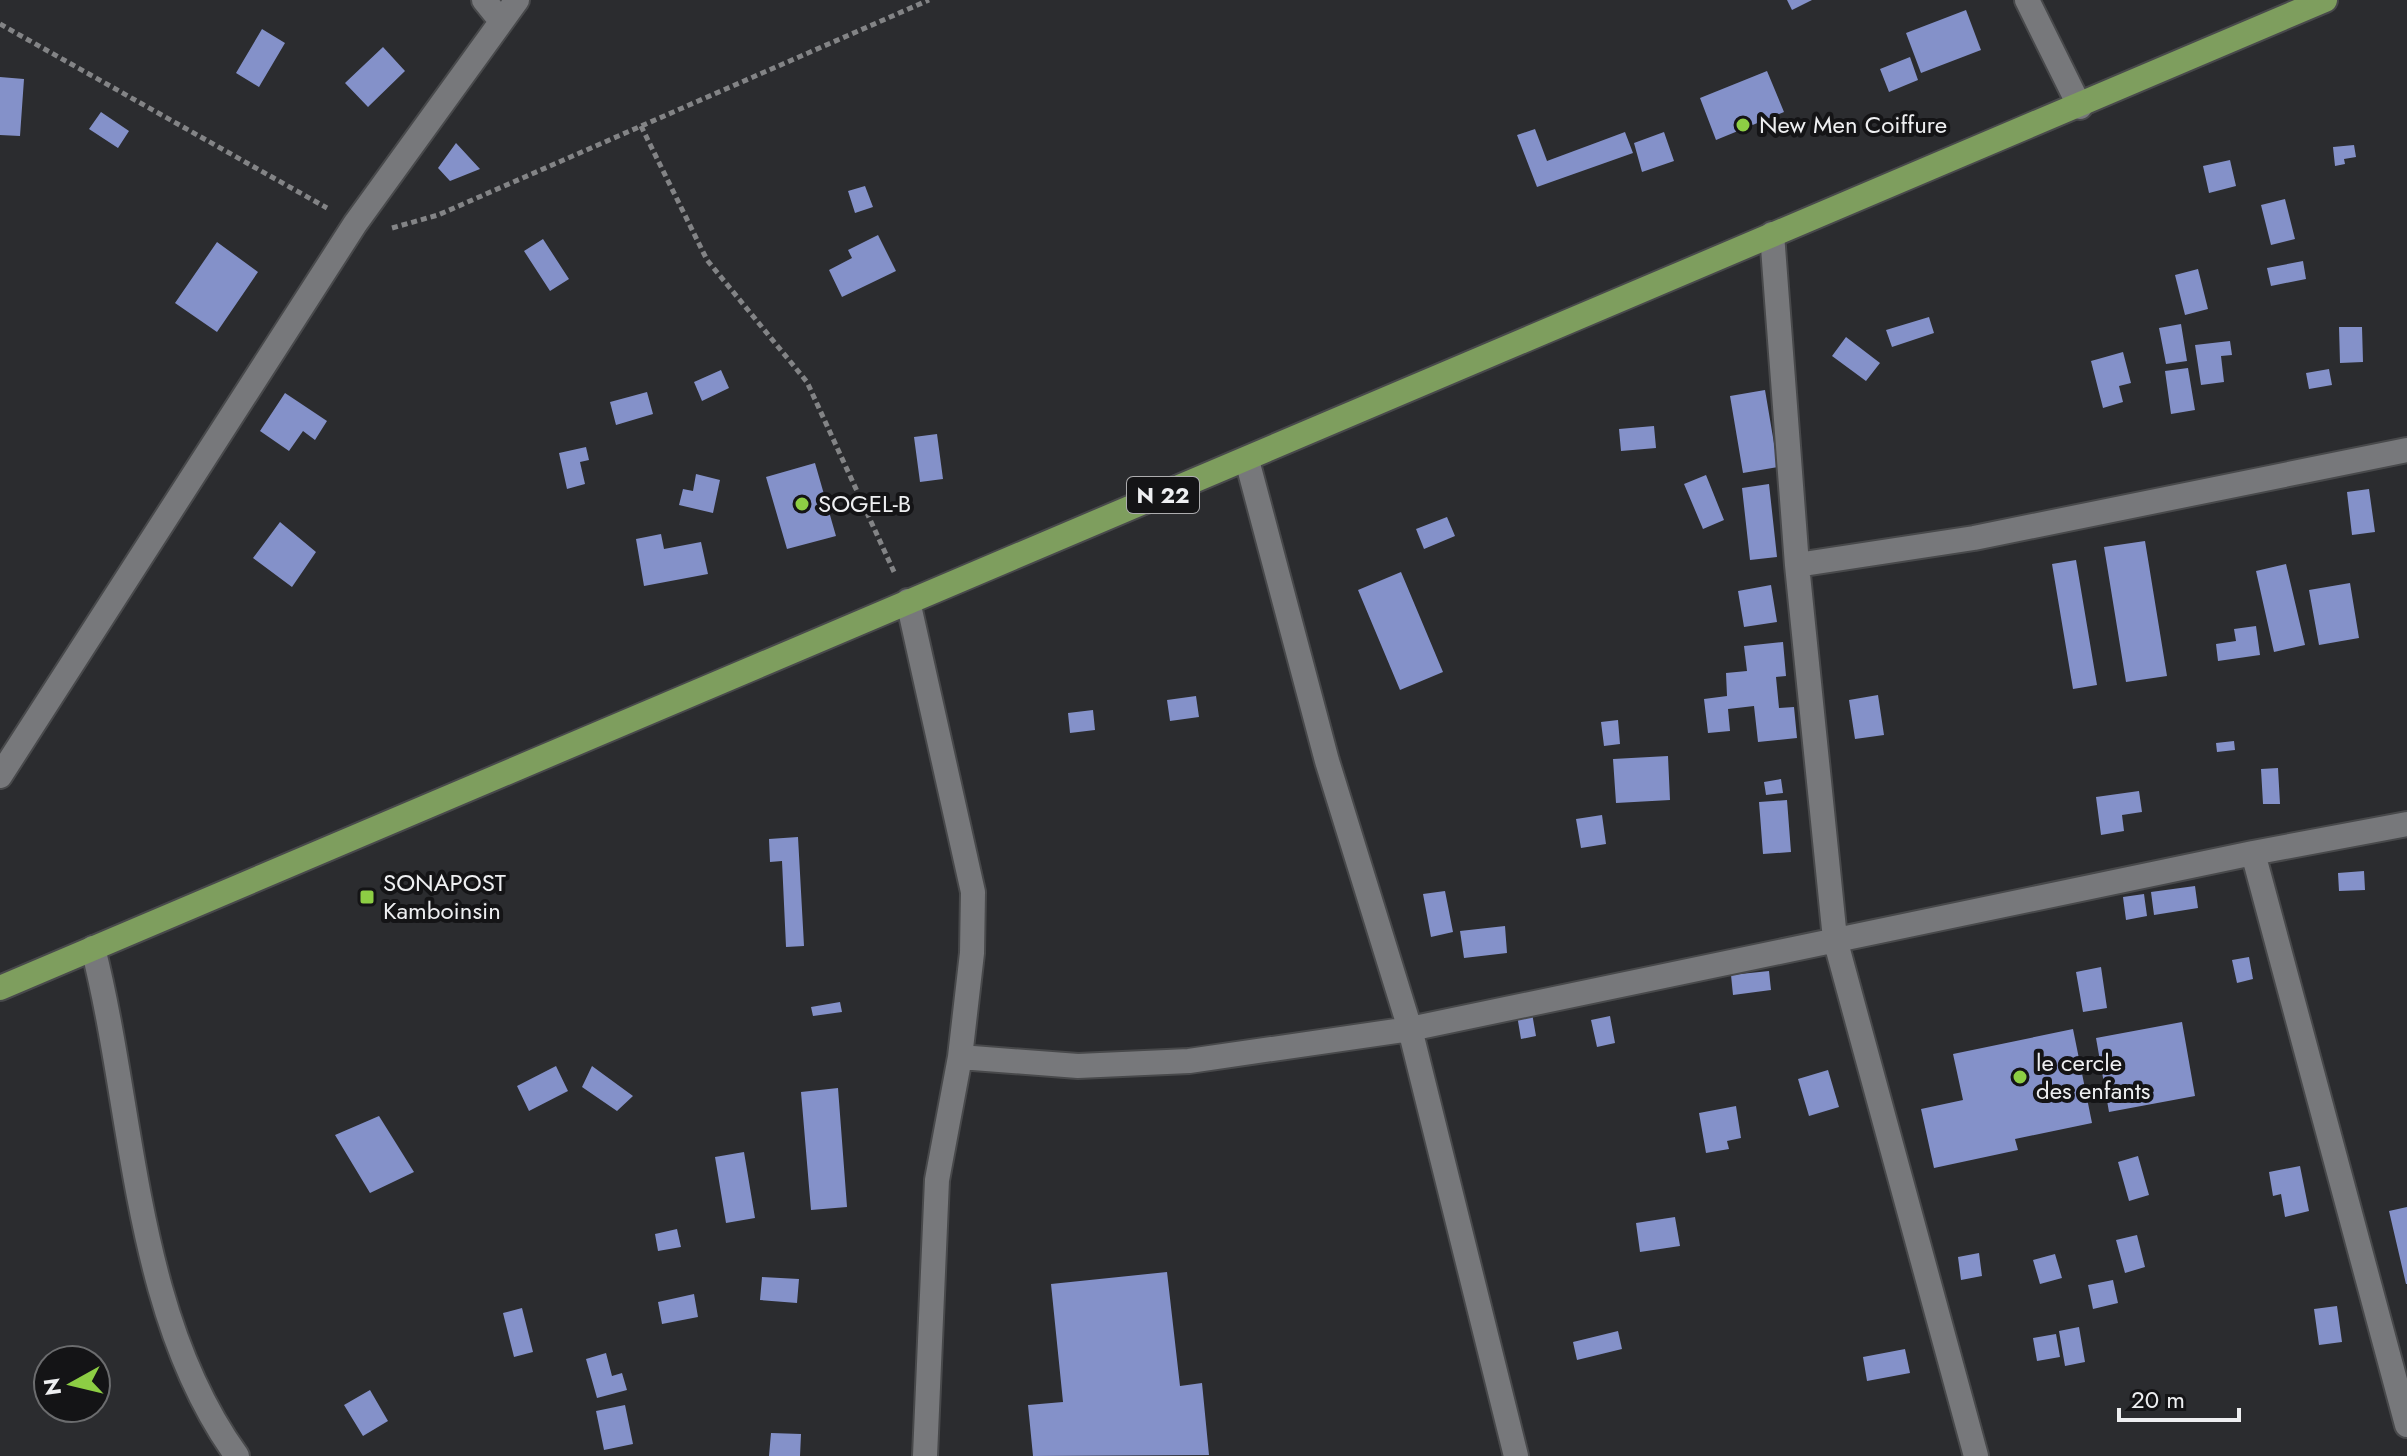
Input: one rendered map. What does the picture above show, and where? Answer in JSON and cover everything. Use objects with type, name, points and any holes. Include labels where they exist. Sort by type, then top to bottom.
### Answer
[{"type":"main road","name":"N 22","points":[[0,988],[1247,460],[1772,234],[2080,107],[2325,0]]},
{"type":"street","points":[[484,0],[501,21]]},
{"type":"street","points":[[0,776],[355,224],[517,0]]},
{"type":"street","points":[[2027,0],[2080,107]]},
{"type":"street","points":[[1772,234],[1797,565],[1835,939],[1976,1456]]},
{"type":"street","points":[[1797,565],[1974,538],[2407,450]]},
{"type":"street","points":[[1247,460],[1327,761],[1410,1029],[1516,1456]]},
{"type":"street","points":[[908,601],[973,892],[972,953],[960,1057],[937,1180],[925,1456]]},
{"type":"street","points":[[960,1057],[1078,1066],[1189,1061],[1410,1029],[2253,853],[2407,824]]},
{"type":"street","points":[[2253,853],[2407,1425]]},
{"type":"street","points":[[93,948],[115,1048],[133,1176],[169,1312],[195,1383],[237,1456]]},
{"type":"path","points":[[0,24],[355,224],[392,228],[438,215],[929,0]]},
{"type":"path","points":[[641,126],[707,260],[807,382],[908,601]]},
{"type":"building","points":[[1787,0],[1812,0],[1792,10]]},
{"type":"building","points":[[1966,10],[1981,50],[1921,73],[1906,33]]},
{"type":"building","points":[[262,29],[285,43],[259,87],[236,73]]},
{"type":"building","points":[[383,47],[405,71],[368,107],[345,83]]},
{"type":"building","points":[[1910,57],[1918,80],[1889,92],[1880,69]]},
{"type":"building","points":[[1767,71],[1784,112],[1716,140],[1700,98]]},
{"type":"building","points":[[0,77],[24,79],[20,136],[0,135]]},
{"type":"building","points":[[101,112],[129,131],[118,148],[89,129]]},
{"type":"building","points":[[1535,129],[1547,161],[1625,132],[1633,153],[1537,187],[1517,135]]},
{"type":"building","points":[[1664,132],[1674,161],[1642,172],[1634,143]]},
{"type":"building","points":[[456,143],[480,169],[450,181],[438,168]]},
{"type":"building","points":[[2354,145],[2356,157],[2344,159],[2345,164],[2335,166],[2333,147]]},
{"type":"building","points":[[2230,160],[2236,186],[2209,193],[2203,166]]},
{"type":"building","points":[[865,186],[873,207],[855,213],[848,191]]},
{"type":"building","points":[[2285,199],[2295,239],[2271,245],[2261,205]]},
{"type":"building","points":[[878,235],[896,271],[842,297],[829,270],[852,258],[848,250]]},
{"type":"building","points":[[543,239],[569,279],[550,291],[524,251]]},
{"type":"building","points":[[217,242],[258,272],[217,332],[175,303]]},
{"type":"building","points":[[2303,261],[2306,279],[2271,286],[2267,268]]},
{"type":"building","points":[[2198,269],[2208,309],[2185,315],[2175,275]]},
{"type":"building","points":[[1929,317],[1934,333],[1892,347],[1886,330]]},
{"type":"building","points":[[2181,324],[2187,361],[2166,364],[2159,328]]},
{"type":"building","points":[[2339,327],[2362,327],[2363,362],[2340,363]]},
{"type":"building","points":[[1846,337],[1880,363],[1866,381],[1832,356]]},
{"type":"building","points":[[2230,341],[2232,355],[2221,356],[2224,382],[2201,385],[2195,345]]},
{"type":"building","points":[[2123,352],[2131,383],[2119,386],[2123,402],[2103,408],[2091,361]]},
{"type":"building","points":[[2188,368],[2195,410],[2171,414],[2165,371]]},
{"type":"building","points":[[2329,369],[2332,385],[2309,389],[2306,373]]},
{"type":"building","points":[[721,370],[729,388],[702,401],[694,382]]},
{"type":"building","points":[[1765,390],[1778,467],[1743,473],[1730,396]]},
{"type":"building","points":[[647,392],[653,414],[616,425],[610,402]]},
{"type":"building","points":[[285,393],[327,421],[315,440],[303,431],[289,451],[260,431]]},
{"type":"building","points":[[1654,426],[1656,448],[1621,451],[1619,429]]},
{"type":"building","points":[[937,434],[943,479],[920,482],[914,437]]},
{"type":"building","points":[[586,447],[589,460],[580,462],[585,484],[567,489],[559,453]]},
{"type":"building","points":[[815,463],[836,536],[787,549],[766,477]]},
{"type":"building","points":[[696,474],[720,480],[713,513],[679,505],[683,489],[693,491]]},
{"type":"building","points":[[1706,475],[1724,520],[1703,529],[1684,484]]},
{"type":"building","points":[[1769,484],[1777,557],[1750,560],[1742,488]]},
{"type":"building","points":[[2369,489],[2375,532],[2352,535],[2347,492]]},
{"type":"building","points":[[1447,517],[1455,536],[1424,549],[1416,529]]},
{"type":"building","points":[[280,522],[316,552],[292,587],[253,558]]},
{"type":"building","points":[[661,534],[664,549],[701,542],[708,574],[644,586],[636,539]]},
{"type":"building","points":[[2145,541],[2167,676],[2126,682],[2104,547]]},
{"type":"building","points":[[2076,560],[2097,685],[2073,689],[2052,564]]},
{"type":"building","points":[[2286,564],[2305,645],[2274,652],[2256,571]]},
{"type":"building","points":[[1401,572],[1443,672],[1400,690],[1358,590]]},
{"type":"building","points":[[2350,583],[2359,638],[2319,645],[2309,590]]},
{"type":"building","points":[[1771,585],[1777,622],[1744,627],[1738,591]]},
{"type":"building","points":[[2256,626],[2260,655],[2218,661],[2216,644],[2236,641],[2234,629]]},
{"type":"building","points":[[1783,642],[1786,676],[1776,677],[1779,708],[1794,707],[1797,738],[1758,742],[1754,706],[1728,709],[1730,731],[1708,733],[1704,699],[1727,696],[1726,673],[1747,671],[1744,646]]},
{"type":"building","points":[[1878,695],[1884,735],[1855,739],[1849,700]]},
{"type":"building","points":[[1196,696],[1199,717],[1170,721],[1167,700]]},
{"type":"building","points":[[1093,710],[1095,730],[1070,733],[1068,713]]},
{"type":"building","points":[[1618,720],[1620,744],[1604,746],[1601,722]]},
{"type":"building","points":[[2234,741],[2235,750],[2217,752],[2216,743]]},
{"type":"building","points":[[1668,756],[1670,800],[1616,803],[1613,759]]},
{"type":"building","points":[[2278,768],[2280,804],[2263,804],[2261,769]]},
{"type":"building","points":[[1781,779],[1783,793],[1766,795],[1764,782]]},
{"type":"building","points":[[2139,791],[2142,812],[2122,815],[2124,831],[2101,835],[2096,797]]},
{"type":"building","points":[[1787,800],[1791,852],[1763,854],[1759,802]]},
{"type":"building","points":[[1602,815],[1606,844],[1581,848],[1576,819]]},
{"type":"building","points":[[798,837],[804,946],[786,947],[782,861],[770,862],[769,839]]},
{"type":"building","points":[[2364,871],[2365,890],[2339,891],[2338,873]]},
{"type":"building","points":[[2195,886],[2198,908],[2154,915],[2151,892]]},
{"type":"building","points":[[1445,891],[1453,932],[1431,937],[1423,894]]},
{"type":"building","points":[[2144,894],[2147,916],[2126,920],[2123,897]]},
{"type":"building","points":[[1505,926],[1507,953],[1464,958],[1460,931]]},
{"type":"building","points":[[2249,957],[2253,979],[2237,983],[2232,960]]},
{"type":"building","points":[[2101,967],[2107,1008],[2083,1012],[2076,972]]},
{"type":"building","points":[[1769,971],[1771,990],[1733,995],[1731,975]]},
{"type":"building","points":[[840,1002],[842,1012],[813,1016],[811,1007]]},
{"type":"building","points":[[1532,1013],[1536,1036],[1521,1039],[1517,1015]]},
{"type":"building","points":[[1610,1016],[1615,1043],[1597,1047],[1591,1020]]},
{"type":"building","points":[[2182,1022],[2195,1096],[2109,1112],[2096,1038]]},
{"type":"building","name":"le cercle des enfants","points":[[2073,1029],[2092,1123],[2015,1139],[2018,1150],[1934,1168],[1921,1109],[1963,1100],[1953,1054]]},
{"type":"building","points":[[556,1066],[568,1091],[529,1111],[517,1086]]},
{"type":"building","points":[[592,1066],[633,1096],[617,1111],[582,1087]]},
{"type":"building","points":[[1828,1070],[1839,1107],[1809,1116],[1798,1079]]},
{"type":"building","points":[[838,1088],[847,1207],[811,1210],[801,1092]]},
{"type":"building","points":[[1736,1106],[1741,1138],[1727,1141],[1729,1149],[1706,1153],[1699,1113]]},
{"type":"building","points":[[379,1116],[414,1172],[370,1193],[335,1135]]},
{"type":"building","points":[[744,1152],[755,1218],[726,1223],[715,1157]]},
{"type":"building","points":[[2138,1156],[2149,1195],[2129,1201],[2118,1162]]},
{"type":"building","points":[[2300,1166],[2309,1211],[2285,1217],[2281,1194],[2273,1196],[2269,1172]]},
{"type":"building","points":[[2407,1207],[2407,1284],[2406,1284],[2389,1211]]},
{"type":"building","points":[[1675,1217],[1680,1246],[1640,1252],[1636,1223]]},
{"type":"building","points":[[677,1229],[681,1247],[658,1251],[655,1234]]},
{"type":"building","points":[[2137,1235],[2145,1267],[2125,1273],[2116,1240]]},
{"type":"building","points":[[1979,1253],[1982,1276],[1961,1280],[1958,1257]]},
{"type":"building","points":[[2055,1254],[2062,1278],[2040,1284],[2033,1260]]},
{"type":"building","points":[[1167,1272],[1180,1386],[1202,1383],[1209,1455],[1033,1456],[1028,1405],[1063,1402],[1051,1284]]},
{"type":"building","points":[[762,1277],[799,1279],[797,1303],[760,1300]]},
{"type":"building","points":[[2113,1280],[2118,1303],[2093,1309],[2088,1285]]},
{"type":"building","points":[[694,1294],[698,1317],[662,1324],[658,1302]]},
{"type":"building","points":[[2337,1306],[2342,1342],[2319,1345],[2314,1309]]},
{"type":"building","points":[[522,1308],[533,1352],[514,1357],[503,1313]]},
{"type":"building","points":[[2079,1327],[2085,1362],[2065,1366],[2059,1331]]},
{"type":"building","points":[[1618,1331],[1622,1349],[1577,1360],[1573,1342]]},
{"type":"building","points":[[2056,1334],[2060,1357],[2037,1361],[2033,1338]]},
{"type":"building","points":[[1905,1349],[1910,1373],[1867,1381],[1863,1357]]},
{"type":"building","points":[[606,1353],[612,1376],[622,1373],[627,1390],[597,1398],[586,1359]]},
{"type":"building","points":[[370,1390],[388,1421],[363,1436],[344,1405]]},
{"type":"building","points":[[625,1405],[633,1444],[604,1450],[596,1411]]},
{"type":"building","points":[[771,1433],[801,1434],[800,1456],[769,1456]]},
{"type":"place","name":"New Men Coiffure","points":[[1743,125]]},
{"type":"place","name":"SOGEL-B","points":[[802,504]]},
{"type":"place","name":"SONAPOST Kamboinsin","points":[[367,897]]},
{"type":"place","name":"le cercle des enfants","points":[[2020,1077]]}]
